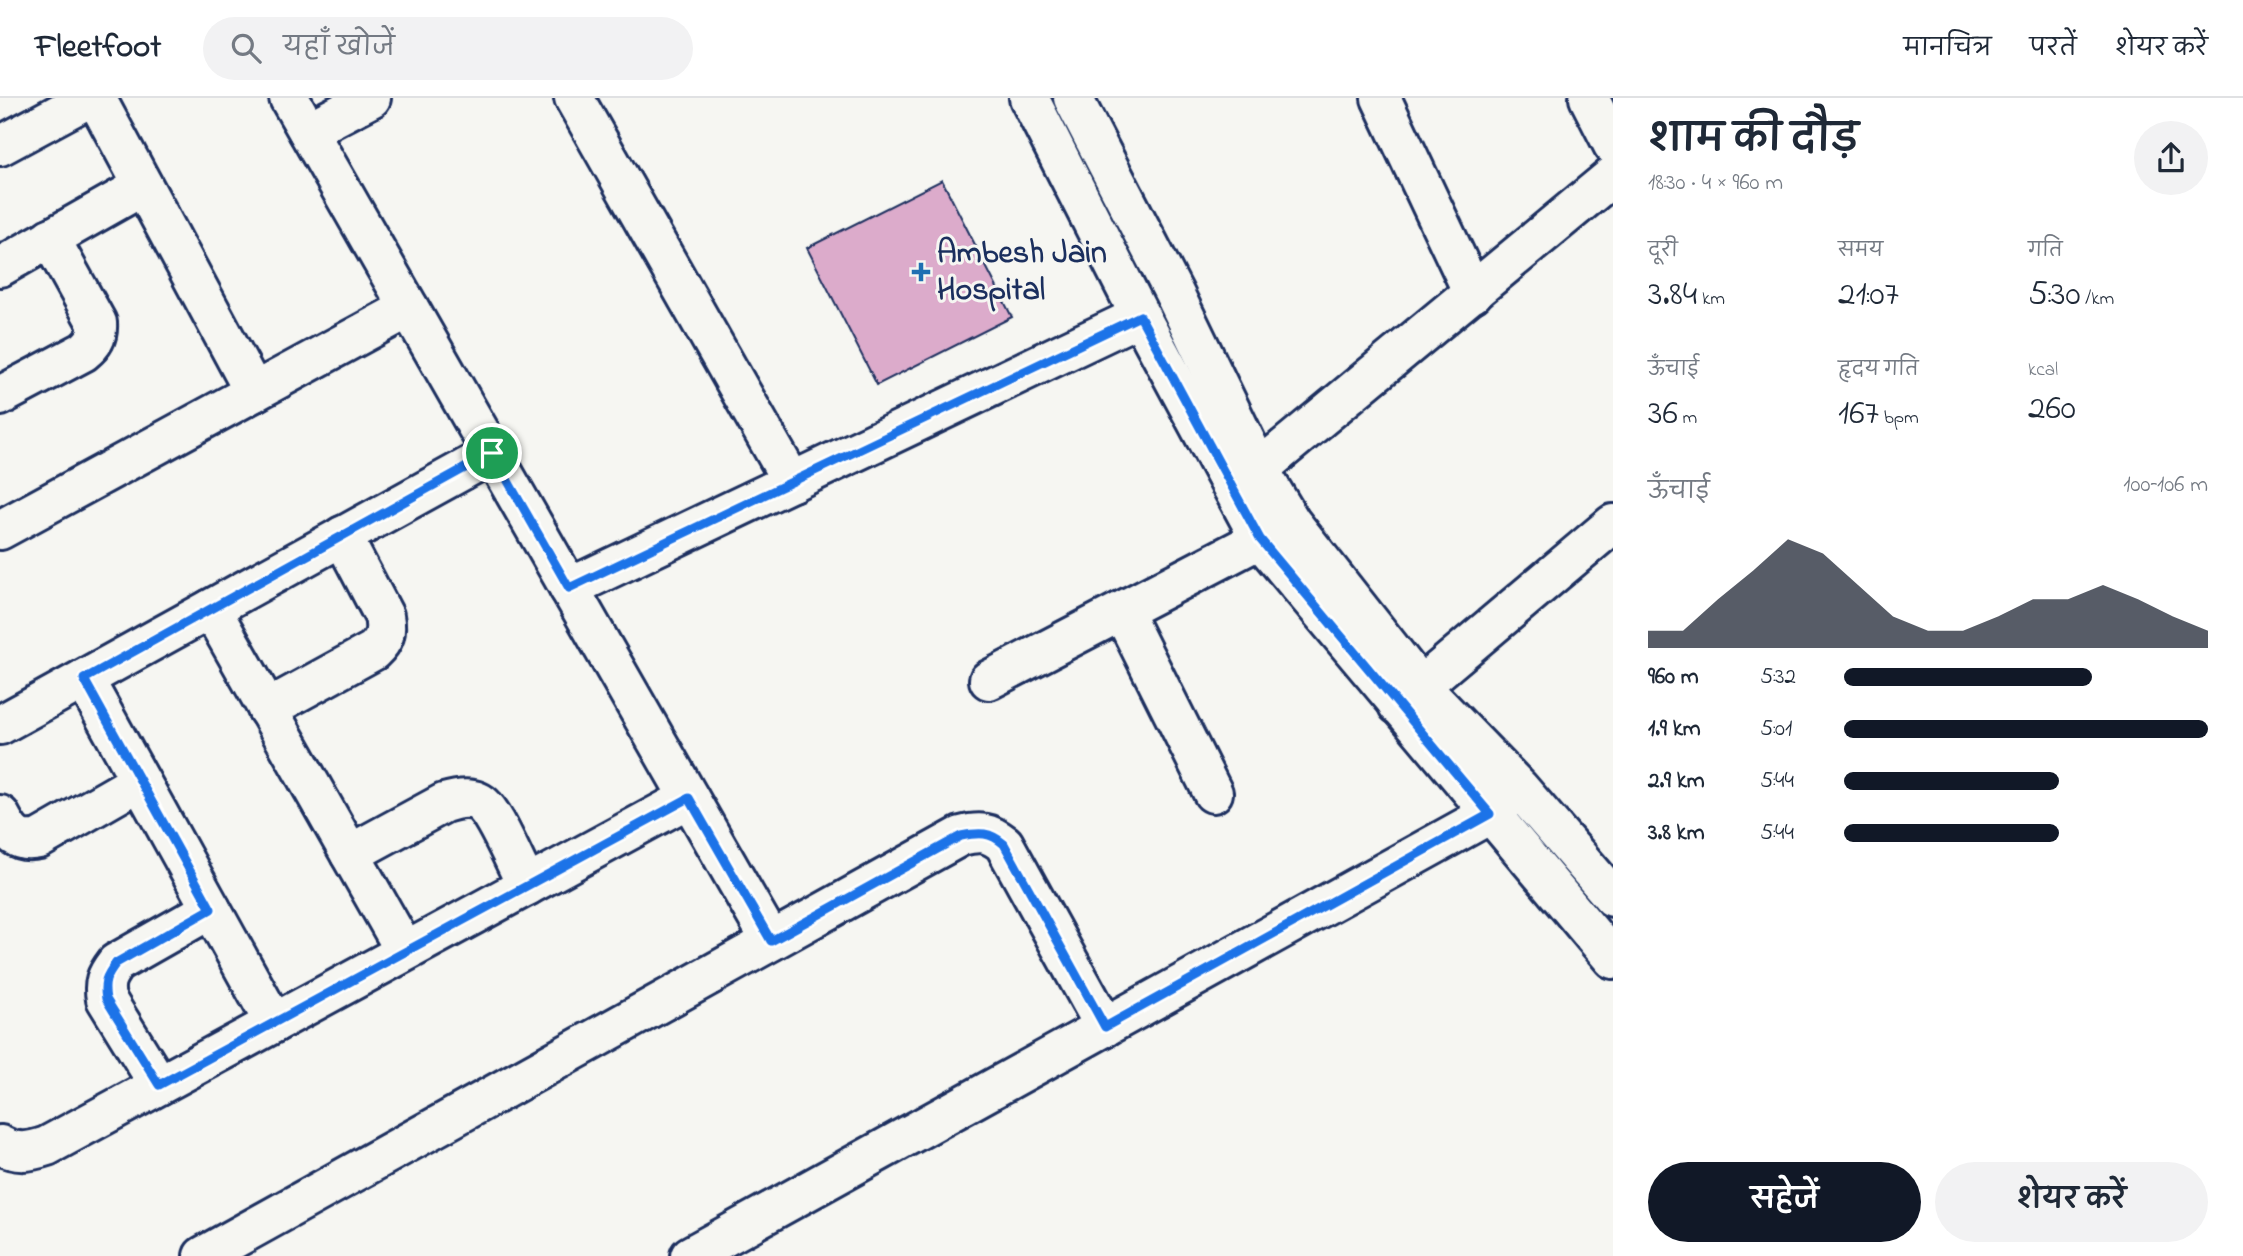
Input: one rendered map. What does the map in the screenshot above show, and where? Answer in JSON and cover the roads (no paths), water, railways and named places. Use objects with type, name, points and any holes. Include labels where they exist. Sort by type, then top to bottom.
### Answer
[{"type":"street","points":[[0,146],[89,98]]},
{"type":"street","points":[[96,98],[254,392]]},
{"type":"street","points":[[289,98],[771,941]]},
{"type":"street","points":[[308,131],[371,98]]},
{"type":"street","points":[[574,98],[792,482]]},
{"type":"street","points":[[1029,98],[1140,316],[1260,539],[1409,695],[1519,788],[1613,897]]},
{"type":"street","points":[[1073,98],[1173,291],[1259,469],[1292,522],[1490,814],[1613,959]]},
{"type":"street","points":[[1381,98],[1473,293]]},
{"type":"street","points":[[1589,98],[1613,145]]},
{"type":"street","points":[[1259,469],[1613,176]]},
{"type":"street","points":[[0,267],[143,186]]},
{"type":"street","points":[[0,396],[83,352],[92,345],[97,334],[96,323],[50,238]]},
{"type":"street","points":[[0,530],[409,308]]},
{"type":"street","points":[[569,588],[1140,316]]},
{"type":"street","points":[[0,725],[492,453]]},
{"type":"street","points":[[1409,695],[1613,524]]},
{"type":"street","points":[[267,709],[373,651],[383,642],[387,629],[384,616],[342,536]]},
{"type":"street","points":[[989,680],[1260,539]]},
{"type":"street","points":[[211,609],[405,951]]},
{"type":"street","points":[[1122,611],[1213,793]]},
{"type":"street","points":[[84,679],[274,1023]]},
{"type":"street","points":[[0,815],[15,838],[24,842],[39,839],[140,781]]},
{"type":"street","points":[[690,1256],[1490,814],[1519,788]]},
{"type":"street","points":[[0,1145],[28,1153],[47,1146],[689,798]]},
{"type":"street","points":[[350,854],[444,803],[458,799],[471,800],[485,806],[527,886]]},
{"type":"street","points":[[203,1256],[961,836],[978,832],[992,834],[1004,844],[1105,1027]]},
{"type":"street","points":[[159,1085],[106,999],[103,985],[107,974],[116,963],[211,909]]},
{"type":"place","name":"Ambesh Jain Hospital","points":[[921,272]]}]
